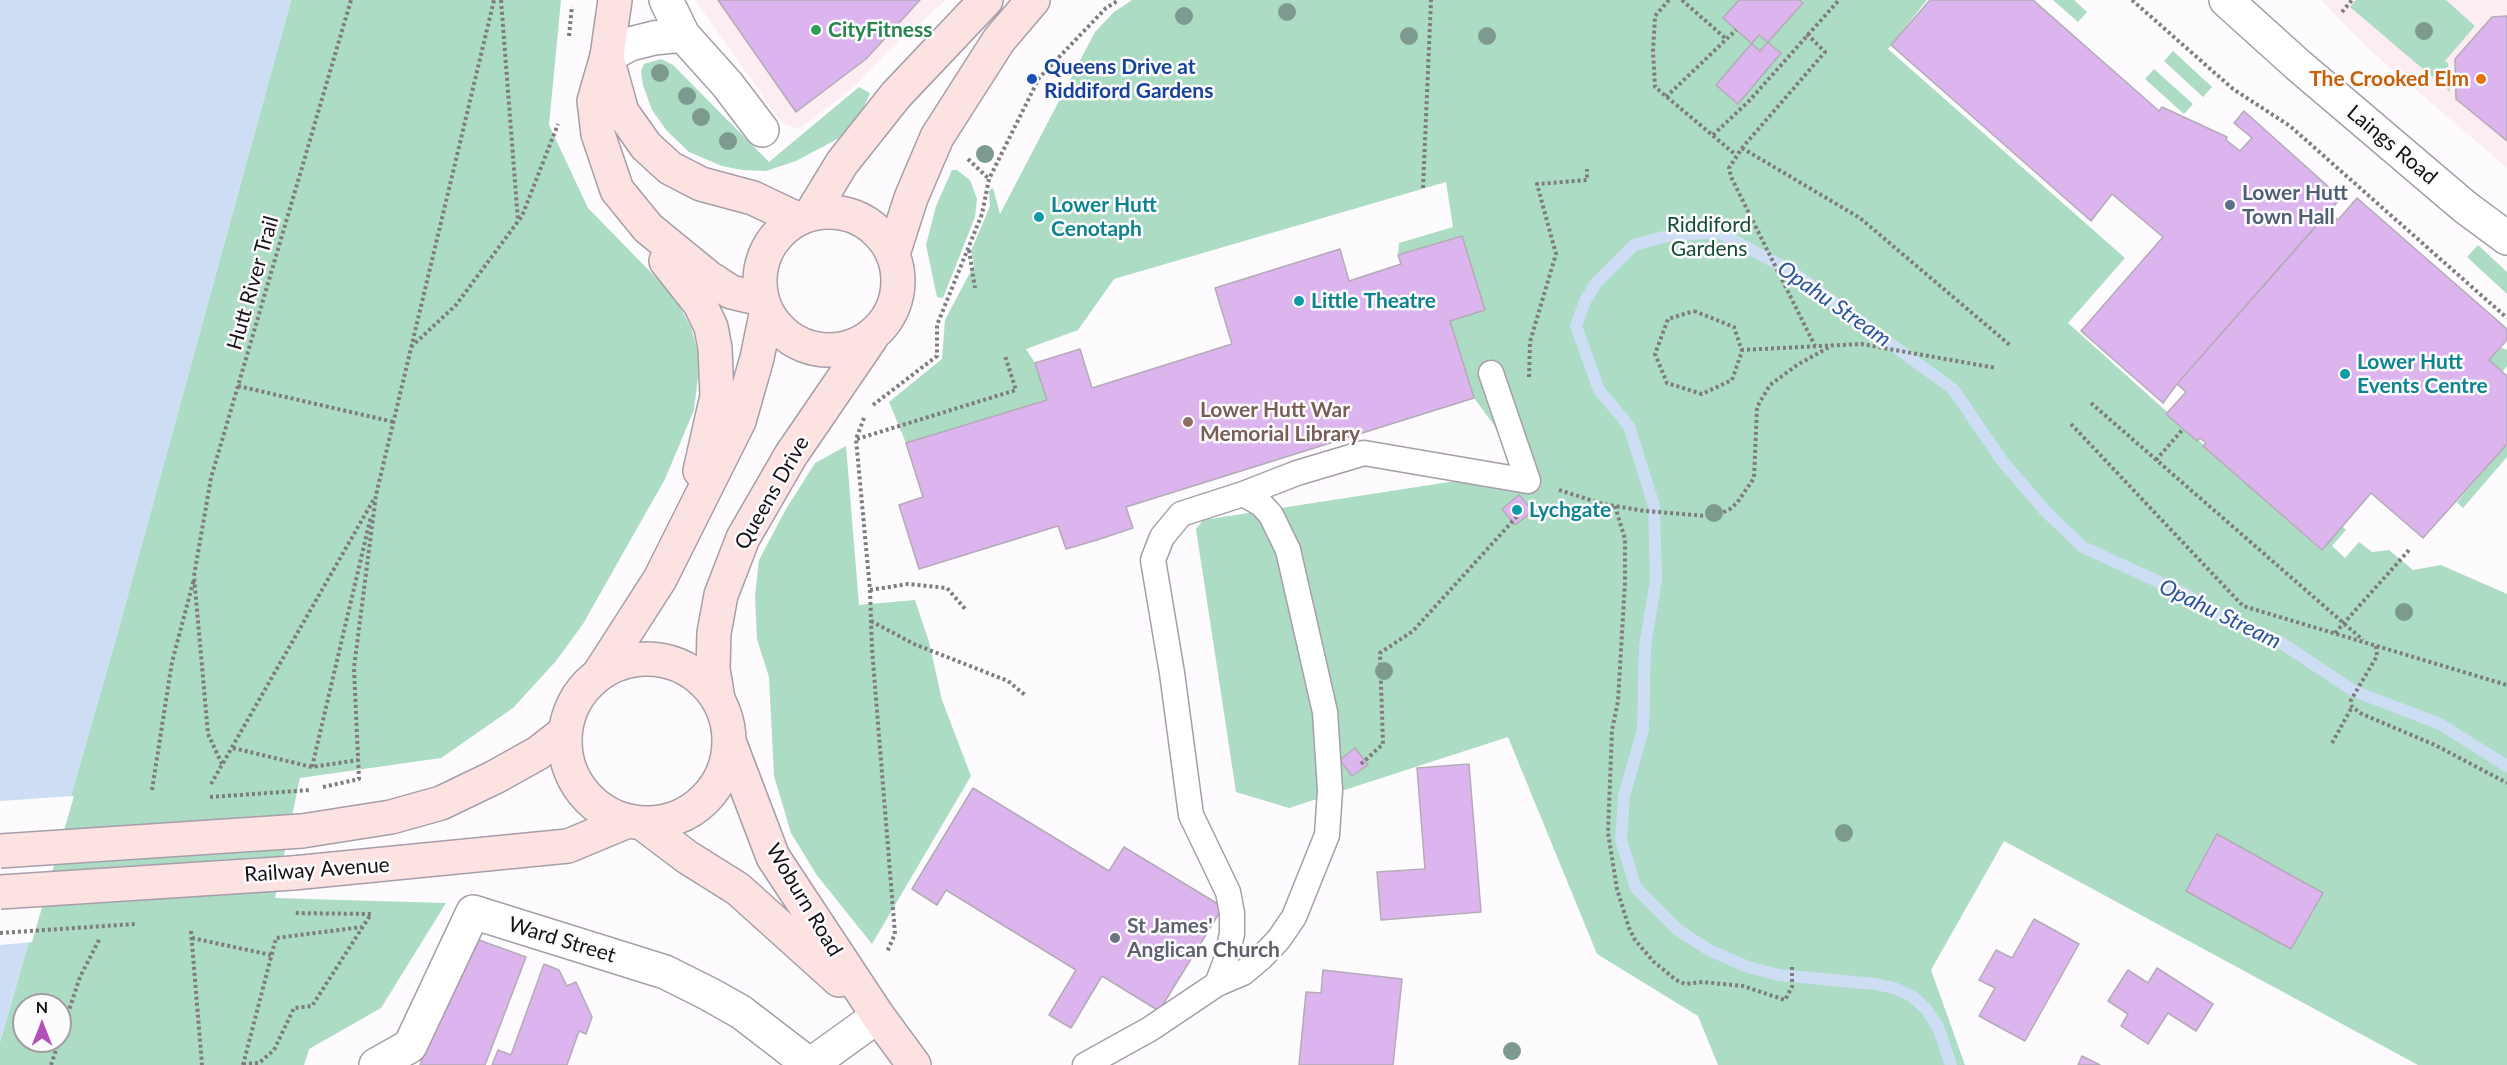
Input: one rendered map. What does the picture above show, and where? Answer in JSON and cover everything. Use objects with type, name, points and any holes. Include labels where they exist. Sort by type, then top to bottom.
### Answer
[{"type":"main road","points":[[615,0],[607,56],[594,101],[598,134],[617,190],[648,228],[669,267],[700,304],[711,327],[715,348],[717,396],[689,526]]},
{"type":"main road","points":[[607,56],[622,112],[646,146],[670,168],[701,184],[753,198],[803,216],[826,212],[846,215],[866,223],[882,236],[893,254],[898,279],[894,304],[884,325],[871,338],[850,348],[828,350],[801,346],[781,330],[764,306],[758,287],[768,247],[778,233],[803,216],[896,95],[986,0]]},
{"type":"main road","points":[[893,254],[911,198],[938,136],[999,40],[1033,0]]},
{"type":"main road","points":[[648,228],[708,277],[731,292],[764,306]]},
{"type":"main road","points":[[599,674],[617,664],[638,659],[660,659],[680,665],[698,675],[718,699],[730,729],[728,762],[721,780],[710,796],[696,808],[680,817],[662,822],[635,822],[609,814],[593,803],[580,788],[568,761],[565,732],[569,713],[578,696],[599,674],[660,579],[689,526],[739,421],[751,380],[764,306]]},
{"type":"main road","name":"Queens Drive","points":[[718,699],[713,669],[714,633],[721,595],[743,538],[791,455],[871,338]]},
{"type":"main road","name":"Railway Avenue","points":[[0,851],[302,831],[391,818],[441,803],[495,777],[538,753],[565,732]]},
{"type":"main road","name":"Woburn Road","points":[[730,744],[773,857],[878,1016],[914,1065]]},
{"type":"main road","name":"Railway Avenue","points":[[0,892],[293,873],[568,846],[635,822]]},
{"type":"main road","name":"Woburn Road","points":[[635,822],[738,889],[782,926],[878,1016]]},
{"type":"street","points":[[666,0],[682,35],[727,84],[762,130]]},
{"type":"street","name":"Laings Road","points":[[2226,0],[2438,185],[2507,238]]},
{"type":"street","points":[[607,56],[630,44],[654,38],[682,35]]},
{"type":"street","name":"Ward Street","points":[[376,1065],[410,1046],[473,912],[664,972],[741,1012],[810,1065]]},
{"type":"street","points":[[810,1065],[878,1016]]},
{"type":"lane","points":[[1491,373],[1534,482]]},
{"type":"lane","points":[[1217,984],[1232,934],[1232,913],[1228,892],[1191,815],[1153,560],[1162,537],[1181,514],[1244,494],[1297,473],[1364,453],[1534,482]]},
{"type":"lane","points":[[1086,1065],[1150,1029],[1217,984],[1244,973],[1279,939],[1294,917],[1327,836],[1330,790],[1325,712],[1288,550],[1270,514],[1261,504],[1244,494]]},
{"type":"path","name":"Hutt River Trail","points":[[152,790],[172,662],[194,576],[211,478],[351,0]]},
{"type":"path","points":[[312,767],[494,0]]},
{"type":"path","points":[[501,0],[518,221]]},
{"type":"path","points":[[887,952],[895,934],[885,830],[870,590],[856,440],[867,410],[937,356],[937,325],[982,214],[989,179],[1039,78],[1106,8],[1119,0]]},
{"type":"path","points":[[1423,188],[1431,0]]},
{"type":"path","points":[[1669,0],[1655,16],[1653,42],[1655,87],[1736,155]]},
{"type":"path","points":[[1682,0],[1725,38]]},
{"type":"path","points":[[1713,135],[1749,101],[1839,0]]},
{"type":"path","points":[[2132,0],[2233,89],[2290,126],[2507,318]]},
{"type":"path","points":[[2342,12],[2352,0]]},
{"type":"path","points":[[569,40],[572,6]]},
{"type":"path","points":[[1666,97],[1725,38],[1736,30]]},
{"type":"path","points":[[1807,34],[1826,52],[1736,155],[1729,168],[1731,177],[1815,346]]},
{"type":"path","points":[[410,348],[456,305],[522,216],[557,129],[558,118]]},
{"type":"path","points":[[1742,148],[1860,218],[2011,346]]},
{"type":"path","points":[[966,157],[989,179]]},
{"type":"path","points":[[1528,381],[1530,342],[1556,254],[1537,184],[1587,180],[1587,169]]},
{"type":"path","points":[[969,249],[975,288]]},
{"type":"path","points":[[1694,311],[1734,327],[1741,350],[1732,380],[1702,394],[1667,383],[1655,354],[1668,319],[1694,311]]},
{"type":"path","points":[[1741,350],[1861,344],[1928,354],[1996,368]]},
{"type":"path","points":[[1330,790],[1383,744],[1380,653],[1413,631],[1534,497],[1534,482],[1615,506],[1645,511],[1718,514],[1737,503],[1754,478],[1757,407],[1770,385],[1797,365],[1833,345]]},
{"type":"path","points":[[856,440],[1016,390],[1005,356]]},
{"type":"path","points":[[238,386],[394,422]]},
{"type":"path","points":[[2091,403],[2366,643]]},
{"type":"path","points":[[2071,424],[2243,606],[2507,685]]},
{"type":"path","points":[[2156,460],[2183,429]]},
{"type":"path","points":[[212,784],[376,495]]},
{"type":"path","points":[[311,790],[359,779],[354,668],[376,495]]},
{"type":"path","points":[[1615,506],[1625,539],[1625,582],[1618,700],[1612,730],[1608,833],[1617,889],[1629,928],[1635,940],[1654,962],[1676,980],[1685,984],[1702,982],[1743,986],[1785,1000],[1792,987],[1792,966]]},
{"type":"path","points":[[2335,633],[2410,549]]},
{"type":"path","name":"Hutt River Trail","points":[[194,576],[208,734],[222,764]]},
{"type":"path","points":[[870,590],[908,584],[947,588],[966,610]]},
{"type":"path","points":[[871,621],[914,644],[1008,681],[1026,696]]},
{"type":"path","points":[[2332,743],[2352,706],[2351,700],[2377,656],[2376,646]]},
{"type":"path","points":[[2352,706],[2362,714],[2436,745],[2507,783]]},
{"type":"path","points":[[233,748],[312,767],[358,760]]},
{"type":"path","points":[[285,913],[370,914],[363,926],[312,1006],[294,1008],[274,1050],[259,1063],[243,1064],[276,938],[363,926]]},
{"type":"path","points":[[191,931],[202,1065]]},
{"type":"path","points":[[72,1001],[80,977],[100,938]]},
{"type":"path","points":[[192,938],[271,955]]},
{"type":"shaded area","name":"CityFitness","points":[[695,0],[946,0],[888,51],[855,86],[799,129],[782,123]]},
{"type":"shaded area","points":[[2321,0],[2507,0],[2507,168],[2371,51]]},
{"type":"green space","points":[[291,0],[561,0],[549,125],[588,208],[673,295],[691,327],[700,360],[694,410],[665,479],[583,624],[556,661],[513,708],[441,758],[300,778],[275,898],[446,903],[381,1008],[309,1049],[304,1065],[0,1065],[0,1042],[12,1000],[12,1053],[72,1053],[72,993],[14,993],[113,649]]},
{"type":"green space","name":"Riddiford Gardens","points":[[1132,0],[1927,0],[1888,49],[2125,258],[2068,323],[2321,550],[2342,526],[2346,530],[2332,546],[2345,558],[2359,542],[2372,552],[2389,550],[2413,570],[2441,565],[2507,594],[2507,1065],[2418,1065],[2004,841],[1931,970],[1965,1065],[1718,1065],[1698,1016],[1597,954],[1508,737],[1289,808],[1236,792],[1196,529],[1203,520],[1527,470],[1474,398],[1450,321],[1398,255],[1399,243],[1453,227],[1446,182],[1114,279],[1078,330],[1026,349],[1035,363],[1047,400],[906,443],[889,402],[942,359],[945,320],[974,265],[971,251],[990,206],[989,191],[993,188],[1000,214],[1095,32],[1114,12]]},
{"type":"green space","points":[[2053,0],[2074,0],[2087,12],[2078,22]]},
{"type":"green space","points":[[2356,0],[2446,0],[2475,26],[2445,61],[2448,63],[2450,92],[2350,7]]},
{"type":"green space","points":[[2173,51],[2212,87],[2203,97],[2164,61]]},
{"type":"green space","points":[[661,59],[673,65],[769,162],[859,87],[870,93],[862,111],[841,137],[796,161],[766,171],[742,170],[722,166],[689,152],[667,131],[652,110],[643,85],[641,71],[644,64]]},
{"type":"green space","points":[[2154,69],[2193,104],[2184,114],[2145,79]]},
{"type":"green space","points":[[952,170],[957,170],[970,180],[977,199],[975,217],[943,298],[937,297],[926,245],[936,206]]},
{"type":"green space","points":[[2478,245],[2507,272],[2507,294],[2467,257]]},
{"type":"green space","points":[[2500,347],[2507,350],[2507,366],[2502,372],[2489,360]]},
{"type":"green space","points":[[2507,444],[2507,457],[2463,508],[2457,502]]},
{"type":"green space","points":[[846,446],[859,605],[915,600],[929,642],[942,700],[971,776],[872,944],[816,874],[791,833],[774,776],[769,677],[757,639],[755,596],[759,560],[786,509],[815,463]]},
{"type":"water","points":[[0,0],[291,0],[113,649],[14,993],[12,993],[0,1042]]},
{"type":"pier","points":[[74,796],[32,942],[0,945],[0,801]]},
{"type":"building","name":"CityFitness","points":[[718,0],[920,0],[866,59],[796,112]]},
{"type":"building","points":[[1739,0],[1799,0],[1803,3],[1760,51],[1723,18]]},
{"type":"building","name":"Lower Hutt Town Hall","points":[[1930,0],[2033,0],[2159,111],[2162,107],[2227,137],[2226,140],[2240,151],[2252,138],[2234,123],[2244,111],[2341,198],[2177,384],[2163,403],[2081,331],[2163,237],[2112,194],[2091,221],[1891,45]]},
{"type":"building","name":"The Crooked Elm","points":[[2507,16],[2507,141],[2456,99],[2455,59],[2492,17]]},
{"type":"building","points":[[1759,35],[1781,53],[1738,104],[1716,85]]},
{"type":"building","name":"Lower Hutt Events Centre","points":[[2357,198],[2507,329],[2507,340],[2489,360],[2507,376],[2507,444],[2423,538],[2371,493],[2322,550],[2203,446],[2206,443],[2200,438],[2197,441],[2166,414],[2186,392],[2177,384],[2328,212],[2338,220]]},
{"type":"building","name":"Lower Hutt War Memorial Library","points":[[1462,236],[1485,310],[1450,321],[1474,398],[1126,507],[1133,528],[1097,540],[1066,549],[1058,526],[919,569],[899,505],[923,497],[906,443],[1047,400],[1035,363],[1080,349],[1092,388],[1232,344],[1215,288],[1340,249],[1349,281],[1401,264],[1398,255]]},
{"type":"building","name":"Lychgate","points":[[1519,495],[1533,511],[1515,525],[1502,509]]},
{"type":"building","points":[[1355,748],[1368,765],[1352,776],[1340,760]]},
{"type":"building","points":[[1469,764],[1481,912],[1381,920],[1377,872],[1425,869],[1417,768]]},
{"type":"building","name":"St James' Anglican Church","points":[[973,788],[1109,871],[1124,847],[1223,907],[1159,1011],[1102,976],[1071,1028],[1049,1015],[1076,970],[946,890],[937,905],[912,889]]},
{"type":"building","points":[[2217,834],[2323,893],[2291,949],[2186,891]]},
{"type":"building","points":[[2034,919],[2079,944],[2025,1041],[1979,1016],[1995,988],[1979,980],[1996,950],[2012,958]]},
{"type":"building","points":[[468,936],[526,957],[485,1065],[420,1065]]},
{"type":"building","points":[[544,964],[559,970],[567,986],[576,982],[592,1017],[586,1034],[579,1031],[567,1065],[492,1065],[498,1050],[511,1055]]},
{"type":"building","points":[[2157,968],[2213,1004],[2196,1031],[2168,1013],[2148,1044],[2121,1026],[2128,1014],[2108,1001],[2128,970],[2148,983]]},
{"type":"building","points":[[1323,970],[1402,979],[1393,1065],[1299,1065],[1306,992],[1321,993]]},
{"type":"building","points":[[2082,1056],[2100,1065],[2078,1065]]},
{"type":"waterway","name":"Opahu Stream","points":[[1951,1065],[1938,1027],[1927,1010],[1912,996],[1894,988],[1875,984],[1779,975],[1748,967],[1709,950],[1678,930],[1636,888],[1621,840],[1624,796],[1643,730],[1645,646],[1656,580],[1654,506],[1629,426],[1599,390],[1576,326],[1585,301],[1596,283],[1634,245],[1668,236],[1718,232],[1791,271],[1953,389],[2003,462],[2046,512],[2083,547],[2185,594],[2215,614],[2280,642],[2354,691],[2440,724],[2507,766]]},
{"type":"place","name":"CityFitness","points":[[816,30]]},
{"type":"place","name":"Queens Drive at Riddiford Gardens","points":[[1032,79]]},
{"type":"place","name":"The Crooked Elm","points":[[2481,79]]},
{"type":"place","name":"Lower Hutt Town Hall","points":[[2230,205]]},
{"type":"place","name":"Lower Hutt Cenotaph","points":[[1039,217]]},
{"type":"place","name":"Little Theatre","points":[[1299,301]]},
{"type":"place","name":"Lower Hutt Events Centre","points":[[2345,374]]},
{"type":"place","name":"Lower Hutt War Memorial Library","points":[[1188,422]]},
{"type":"place","name":"Lychgate","points":[[1517,510]]},
{"type":"place","name":"St James' Anglican Church","points":[[1115,938]]}]
